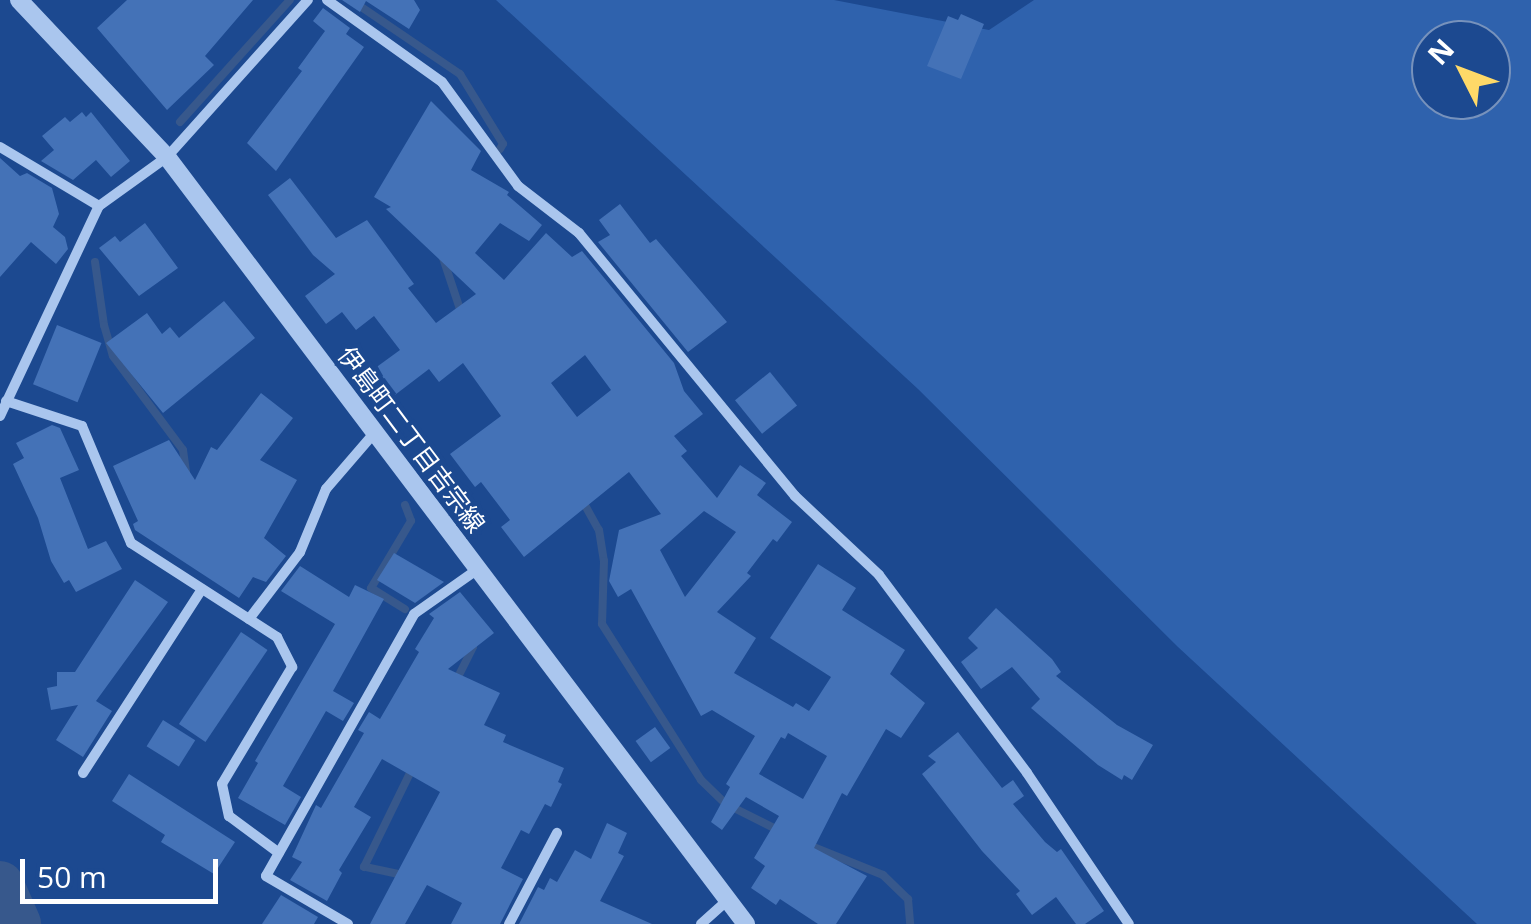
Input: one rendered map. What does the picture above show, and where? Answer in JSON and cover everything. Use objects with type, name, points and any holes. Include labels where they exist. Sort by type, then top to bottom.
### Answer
[{"type":"street","name":"伊島町二丁目吉宗線","points":[[20,0],[168,157],[746,924]]},
{"type":"street","points":[[0,416],[99,206],[168,157],[308,0]]},
{"type":"street","points":[[326,0],[442,82],[518,186],[579,233],[795,496],[879,575],[1027,773],[1129,924]]},
{"type":"street","points":[[0,147],[99,206]]},
{"type":"street","points":[[6,400],[82,426],[131,543],[277,638],[292,668],[222,784],[229,816],[279,853]]},
{"type":"street","points":[[249,619],[300,552],[326,489],[374,432]]},
{"type":"street","points":[[348,924],[266,876],[414,614],[478,569]]},
{"type":"street","points":[[84,773],[202,589]]},
{"type":"street","points":[[509,924],[557,833]]},
{"type":"street","points":[[702,924],[728,900]]},
{"type":"shaded area","points":[[496,0],[834,0],[989,30],[1034,0],[1531,0],[1531,924],[1477,924],[1178,647],[918,389]]},
{"type":"building","points":[[127,0],[253,0],[205,56],[214,65],[167,110],[97,28]]},
{"type":"building","points":[[342,0],[414,0],[420,10],[409,29],[366,1],[360,12]]},
{"type":"building","points":[[323,8],[350,28],[346,34],[364,47],[276,171],[247,143],[302,71],[298,68],[325,31],[313,21]]},
{"type":"building","points":[[961,14],[984,24],[961,79],[927,66],[948,16],[958,20]]},
{"type":"building","points":[[431,101],[481,151],[471,170],[509,192],[507,195],[542,225],[529,241],[500,223],[475,253],[504,280],[546,233],[572,257],[582,251],[674,363],[684,391],[703,414],[674,436],[687,451],[681,456],[717,498],[740,465],[766,483],[757,495],[792,522],[777,542],[773,539],[747,573],[751,576],[717,612],[756,638],[734,673],[793,707],[796,703],[809,711],[831,677],[770,638],[818,564],[856,588],[842,610],[905,650],[890,674],[925,703],[901,738],[886,729],[847,796],[842,793],[814,848],[867,876],[836,924],[818,924],[780,899],[776,905],[751,888],[765,866],[754,858],[779,816],[746,797],[722,830],[711,822],[730,787],[726,784],[755,736],[712,710],[701,716],[631,589],[618,597],[609,581],[619,530],[661,514],[629,472],[524,557],[501,527],[510,520],[481,482],[475,487],[450,454],[501,416],[463,363],[439,382],[429,369],[387,401],[367,374],[400,350],[374,316],[356,330],[342,312],[326,324],[305,296],[335,274],[313,255],[268,195],[290,178],[336,238],[367,220],[414,284],[408,288],[436,323],[476,294],[386,209],[391,207],[374,197]],"holes":[[[585,355],[611,390],[577,417],[551,383]],[[704,511],[736,532],[685,597],[660,550]],[[788,733],[827,756],[803,799],[759,774],[781,737],[785,739]]]},
{"type":"building","points":[[82,112],[86,117],[91,112],[130,161],[111,177],[96,160],[73,180],[41,161],[54,150],[42,136],[65,117],[70,122]]},
{"type":"building","points":[[0,158],[20,176],[27,173],[52,188],[59,214],[53,227],[65,237],[68,249],[56,264],[31,242],[0,277]]},
{"type":"building","points":[[620,204],[650,243],[656,239],[727,322],[688,352],[598,242],[610,235],[599,220]]},
{"type":"building","points":[[145,223],[178,268],[139,296],[99,248],[115,236],[120,242]]},
{"type":"building","points":[[224,301],[255,338],[163,413],[106,343],[147,313],[162,334],[170,327],[179,338]]},
{"type":"building","points":[[57,325],[102,343],[78,402],[33,384]]},
{"type":"building","points":[[770,372],[797,405],[762,434],[735,400]]},
{"type":"building","points":[[261,393],[293,418],[260,460],[297,480],[264,538],[286,556],[266,582],[253,577],[239,598],[135,530],[133,524],[138,521],[113,466],[169,440],[195,480],[211,447],[217,450]]},
{"type":"building","points":[[52,425],[60,428],[79,470],[60,478],[88,549],[106,541],[122,569],[76,592],[69,580],[64,583],[51,561],[38,518],[13,464],[24,458],[16,443]]},
{"type":"building","points":[[394,553],[444,582],[415,603],[377,580]]},
{"type":"building","points":[[300,566],[349,597],[355,585],[384,599],[333,691],[354,703],[343,721],[326,711],[283,786],[301,797],[285,825],[238,798],[258,763],[255,761],[335,624],[281,591]]},
{"type":"building","points":[[135,580],[168,602],[96,701],[112,711],[83,757],[56,740],[78,705],[51,710],[47,688],[57,686],[57,672],[75,672]]},
{"type":"building","points":[[460,592],[494,633],[448,669],[500,693],[484,725],[506,735],[503,742],[564,768],[558,782],[562,784],[551,807],[545,804],[529,834],[521,830],[501,868],[523,879],[500,924],[451,924],[462,903],[427,885],[405,924],[370,924],[440,792],[382,759],[354,807],[371,817],[339,870],[342,873],[327,901],[290,880],[302,862],[292,857],[316,805],[321,808],[364,733],[358,730],[369,712],[380,719],[419,652],[415,649],[434,618],[429,614]]},
{"type":"building","points":[[996,608],[1052,659],[1061,672],[1056,676],[1117,725],[1153,745],[1132,780],[1124,775],[1122,780],[1098,765],[1031,708],[1040,699],[1012,667],[981,689],[961,662],[978,648],[968,638]]},
{"type":"building","points":[[241,632],[268,650],[205,742],[179,724]]},
{"type":"building","points":[[163,720],[195,740],[179,766],[147,746]]},
{"type":"building","points":[[655,727],[670,748],[651,762],[636,741]]},
{"type":"building","points":[[958,732],[1002,788],[1013,780],[1024,796],[1013,804],[1045,842],[1057,852],[1061,849],[1104,911],[1085,924],[1076,924],[1056,897],[1032,915],[1016,894],[1020,891],[982,851],[922,774],[936,762],[928,756]]},
{"type":"building","points":[[129,774],[235,842],[214,874],[161,842],[165,835],[112,801]]},
{"type":"building","points":[[607,823],[627,833],[618,853],[624,856],[600,901],[652,924],[519,924],[538,887],[544,890],[550,878],[557,882],[575,850],[591,859]]},
{"type":"building","points":[[281,895],[318,917],[314,924],[262,924]]},
{"type":"waterway","points":[[180,122],[290,0]]},
{"type":"waterway","points":[[351,0],[460,74],[503,144],[500,149]]},
{"type":"waterway","points":[[443,258],[462,315]]},
{"type":"waterway","points":[[95,262],[104,325],[113,356],[183,450],[186,472]]},
{"type":"waterway","points":[[581,498],[599,530],[604,561],[602,624],[701,780],[726,804],[780,831]]},
{"type":"waterway","points":[[405,505],[411,521],[371,588],[405,609]]},
{"type":"waterway","points":[[455,683],[473,647],[467,644]]},
{"type":"waterway","points":[[403,875],[364,867],[413,767]]},
{"type":"waterway","points":[[806,844],[883,875],[908,899],[910,924]]},
{"type":"waterway","points":[[0,885],[17,924]]}]
